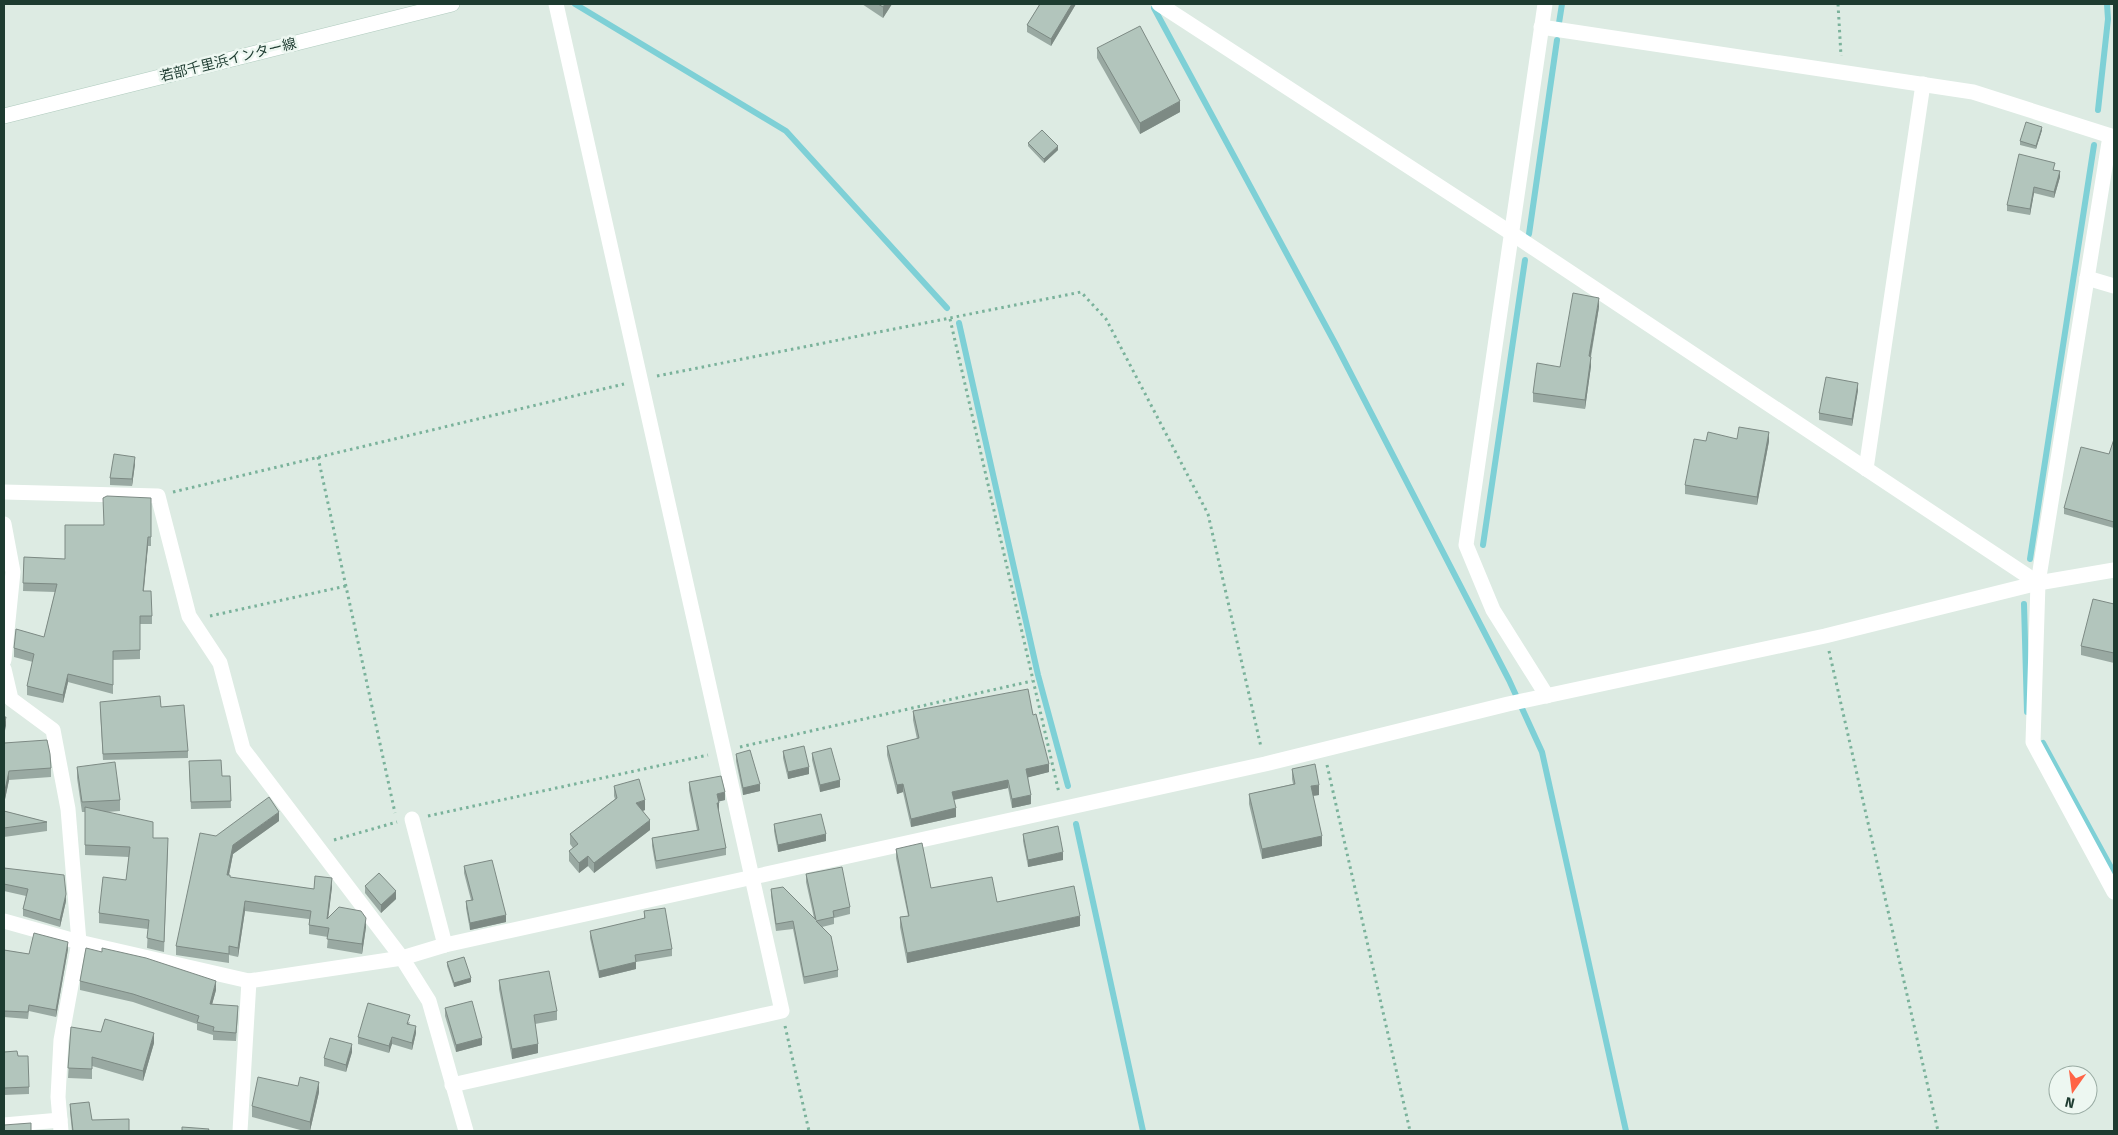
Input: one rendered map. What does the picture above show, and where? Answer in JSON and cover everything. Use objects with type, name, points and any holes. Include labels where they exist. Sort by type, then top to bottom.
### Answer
[{"type":"street","name":"若部千里浜インター線","points":[[4,116],[452,4]]},
{"type":"street","points":[[452,1085],[782,1011],[556,4]]},
{"type":"street","points":[[1159,4],[1511,233],[2038,583]]},
{"type":"street","points":[[1540,698],[1493,610],[1466,545],[1545,4]]},
{"type":"street","points":[[1542,27],[1973,92],[2112,136],[2038,583],[2033,742],[2114,892]]},
{"type":"street","points":[[1866,469],[1923,84]]},
{"type":"street","points":[[2087,278],[2114,286]]},
{"type":"street","points":[[4,492],[158,496],[192,620],[220,663],[244,748],[402,958],[429,1001],[466,1131]]},
{"type":"street","points":[[4,524],[13,572],[4,660]]},
{"type":"street","points":[[4,921],[79,942],[249,981],[402,958],[445,945],[1265,764],[1508,704],[1825,636],[2038,583],[2114,570]]},
{"type":"street","points":[[4,669],[11,699],[53,730],[68,810],[79,942],[60,1040],[58,1097],[60,1125],[4,1125]]},
{"type":"street","points":[[404,820],[445,945]]},
{"type":"street","points":[[240,1131],[249,981]]},
{"type":"path","points":[[1838,4],[1842,72]]},
{"type":"path","points":[[158,496],[641,380],[1081,292],[1106,319],[1208,514],[1265,764]]},
{"type":"path","points":[[950,319],[1032,681],[1063,808]]},
{"type":"path","points":[[318,457],[346,586],[404,820]]},
{"type":"path","points":[[192,620],[346,586]]},
{"type":"path","points":[[1825,636],[1938,1131]]},
{"type":"path","points":[[316,846],[404,820],[724,751],[1032,681]]},
{"type":"path","points":[[1324,749],[1410,1131]]},
{"type":"path","points":[[782,1011],[809,1131]]},
{"type":"building","points":[[1040,4],[1072,4],[1051,39],[1027,25]]},
{"type":"building","points":[[1140,26],[1180,101],[1140,123],[1097,48]]},
{"type":"building","points":[[2026,122],[2042,127],[2036,146],[2020,141]]},
{"type":"building","points":[[1042,130],[1058,146],[1044,159],[1028,143]]},
{"type":"building","points":[[2019,154],[2055,163],[2053,170],[2060,171],[2054,192],[2034,187],[2030,209],[2007,205]]},
{"type":"building","points":[[1573,293],[1599,298],[1589,356],[1591,357],[1585,400],[1533,393],[1537,363],[1560,367]]},
{"type":"building","points":[[1826,377],[1858,383],[1852,419],[1819,413]]},
{"type":"building","points":[[1739,427],[1769,432],[1757,497],[1685,485],[1694,439],[1706,441],[1708,432],[1737,439]]},
{"type":"building","points":[[2114,439],[2114,522],[2064,508],[2081,447],[2109,454]]},
{"type":"building","points":[[114,454],[135,457],[132,479],[110,478]]},
{"type":"building","points":[[107,496],[151,498],[151,537],[148,537],[143,591],[151,591],[152,616],[140,616],[140,650],[113,651],[113,685],[68,674],[63,695],[27,686],[34,654],[14,648],[16,629],[44,637],[57,584],[23,583],[24,557],[65,559],[65,525],[104,525],[103,498]]},
{"type":"building","points":[[2093,599],[2114,604],[2114,653],[2081,646]]},
{"type":"building","points":[[1028,689],[1033,715],[1036,714],[1049,764],[1026,769],[1031,795],[1012,799],[1008,780],[952,792],[956,808],[911,819],[903,784],[897,785],[887,746],[919,738],[913,711]]},
{"type":"building","points":[[160,696],[161,707],[184,705],[188,751],[103,754],[100,702]]},
{"type":"building","points":[[47,740],[51,768],[9,771],[4,795],[4,743]]},
{"type":"building","points":[[804,746],[809,767],[788,772],[783,751]]},
{"type":"building","points":[[831,748],[840,780],[820,785],[812,753]]},
{"type":"building","points":[[750,750],[760,784],[743,788],[736,754]]},
{"type":"building","points":[[221,760],[222,776],[230,776],[231,801],[191,802],[189,761]]},
{"type":"building","points":[[115,762],[120,800],[82,802],[77,767]]},
{"type":"building","points":[[1315,764],[1319,785],[1311,786],[1322,836],[1262,849],[1249,794],[1295,784],[1292,769]]},
{"type":"building","points":[[721,776],[725,792],[717,794],[719,803],[717,803],[726,848],[656,861],[652,838],[699,830],[689,782]]},
{"type":"building","points":[[639,779],[645,800],[636,803],[650,820],[594,863],[588,856],[579,863],[569,851],[578,844],[570,834],[617,798],[614,786]]},
{"type":"building","points":[[269,797],[279,812],[233,845],[227,875],[314,889],[315,876],[332,878],[327,919],[339,907],[361,911],[366,918],[362,944],[327,939],[329,928],[309,925],[311,911],[245,901],[238,948],[229,946],[229,954],[176,946],[200,833],[216,836]]},
{"type":"building","points":[[85,807],[153,822],[153,838],[168,838],[164,942],[147,938],[149,920],[99,913],[103,877],[126,880],[130,847],[85,845]]},
{"type":"building","points":[[4,811],[47,822],[4,828]]},
{"type":"building","points":[[821,814],[826,834],[778,845],[774,824]]},
{"type":"building","points":[[1058,826],[1063,852],[1028,860],[1023,834]]},
{"type":"building","points":[[922,843],[931,888],[992,877],[997,902],[1074,886],[1080,916],[907,953],[900,917],[909,916],[896,849]]},
{"type":"building","points":[[492,860],[506,915],[470,923],[466,901],[473,900],[464,866]]},
{"type":"building","points":[[842,867],[850,907],[833,911],[834,917],[816,921],[831,936],[838,970],[804,977],[793,921],[776,924],[771,889],[783,887],[816,920],[806,874]]},
{"type":"building","points":[[4,868],[64,875],[66,894],[60,920],[23,909],[28,889],[4,884]]},
{"type":"building","points":[[379,873],[396,891],[381,905],[365,886]]},
{"type":"building","points":[[665,908],[672,949],[635,955],[636,962],[599,971],[590,931],[645,918],[644,911]]},
{"type":"building","points":[[34,933],[68,942],[56,1010],[29,1005],[28,1012],[4,1011],[4,950],[29,954]]},
{"type":"building","points":[[86,948],[102,952],[102,948],[146,958],[216,981],[210,1004],[238,1006],[236,1033],[213,1031],[214,1027],[197,1022],[199,1016],[133,994],[80,981]]},
{"type":"building","points":[[464,957],[471,978],[454,983],[447,962]]},
{"type":"building","points":[[549,971],[557,1011],[534,1015],[538,1044],[512,1049],[499,980]]},
{"type":"building","points":[[472,1001],[482,1038],[456,1045],[445,1008]]},
{"type":"building","points":[[368,1003],[410,1015],[407,1024],[416,1026],[412,1043],[392,1037],[389,1046],[358,1037]]},
{"type":"building","points":[[105,1019],[154,1033],[143,1071],[92,1057],[92,1069],[68,1068],[71,1027],[101,1032]]},
{"type":"building","points":[[330,1038],[352,1044],[346,1065],[324,1058]]},
{"type":"building","points":[[17,1051],[18,1056],[28,1056],[29,1087],[4,1088],[4,1052]]},
{"type":"building","points":[[258,1077],[298,1086],[300,1077],[319,1082],[310,1122],[252,1106]]},
{"type":"building","points":[[89,1102],[92,1120],[129,1119],[129,1131],[73,1131],[70,1104]]},
{"type":"building","points":[[31,1123],[31,1131],[4,1131],[4,1125]]},
{"type":"building","points":[[182,1127],[209,1129],[208,1131],[182,1131]]},
{"type":"waterway","points":[[575,4],[786,131],[947,308]]},
{"type":"waterway","points":[[1559,23],[1562,4]]},
{"type":"waterway","points":[[2098,110],[2108,19],[2107,4]]},
{"type":"waterway","points":[[1154,8],[1336,345],[1509,680],[1542,752],[1626,1131]]},
{"type":"waterway","points":[[1529,234],[1557,40]]},
{"type":"waterway","points":[[2030,559],[2094,145]]},
{"type":"waterway","points":[[1483,545],[1525,260]]},
{"type":"waterway","points":[[959,323],[1038,675],[1068,786]]},
{"type":"waterway","points":[[2024,604],[2027,712]]},
{"type":"waterway","points":[[2043,743],[2114,873]]},
{"type":"waterway","points":[[1076,824],[1143,1131]]}]
